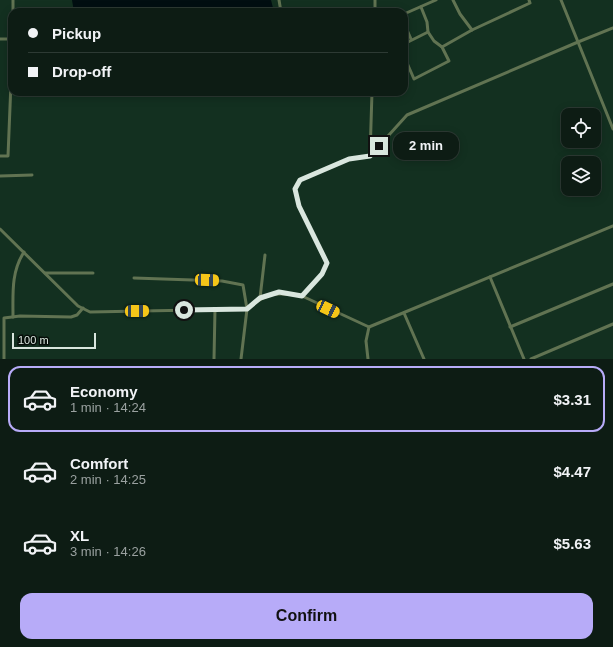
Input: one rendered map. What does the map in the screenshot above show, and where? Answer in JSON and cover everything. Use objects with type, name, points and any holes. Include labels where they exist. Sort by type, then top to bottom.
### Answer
[{"type":"lane","points":[[408,12],[436,0]]},
{"type":"lane","points":[[453,0],[472,30]]},
{"type":"lane","points":[[442,47],[472,30],[530,3],[529,0]]},
{"type":"lane","points":[[561,0],[613,129]]},
{"type":"lane","points":[[408,65],[414,79],[449,61],[442,47],[428,32],[427,22],[421,7]]},
{"type":"lane","points":[[302,296],[322,274],[327,263],[299,206],[295,189],[300,180],[349,159],[370,156],[407,115],[613,28]]},
{"type":"lane","points":[[408,34],[410,39],[428,32]]},
{"type":"lane","points":[[0,156],[8,156],[10,96]]},
{"type":"lane","points":[[370,156],[372,96]]},
{"type":"lane","points":[[0,176],[32,175]]},
{"type":"lane","points":[[0,229],[78,306],[90,312],[247,309],[260,298],[279,292],[302,296],[369,327],[613,226]]},
{"type":"lane","points":[[13,317],[12,285],[17,263],[24,252]]},
{"type":"lane","points":[[260,298],[265,254]]},
{"type":"lane","points":[[44,273],[93,273]]},
{"type":"lane","points":[[490,277],[524,359]]},
{"type":"lane","points":[[134,278],[222,281],[243,285],[247,309],[241,359]]},
{"type":"lane","points":[[510,327],[613,284]]},
{"type":"lane","points":[[4,359],[4,318],[71,317],[77,315],[83,308]]},
{"type":"lane","points":[[214,359],[215,310]]},
{"type":"lane","points":[[404,313],[424,359]]},
{"type":"lane","points":[[531,359],[613,324]]},
{"type":"lane","points":[[368,359],[366,341],[369,327]]},
{"type":"shaded area","points":[[0,0],[613,0],[613,359],[0,359]]},
{"type":"shaded area","points":[[72,0],[271,0],[273,8],[73,8]]},
{"type":"route","points":[[184,310],[247,309],[260,298],[279,292],[302,296],[322,274],[327,263],[299,206],[295,189],[300,180],[349,159],[370,156],[379,146]]}]
